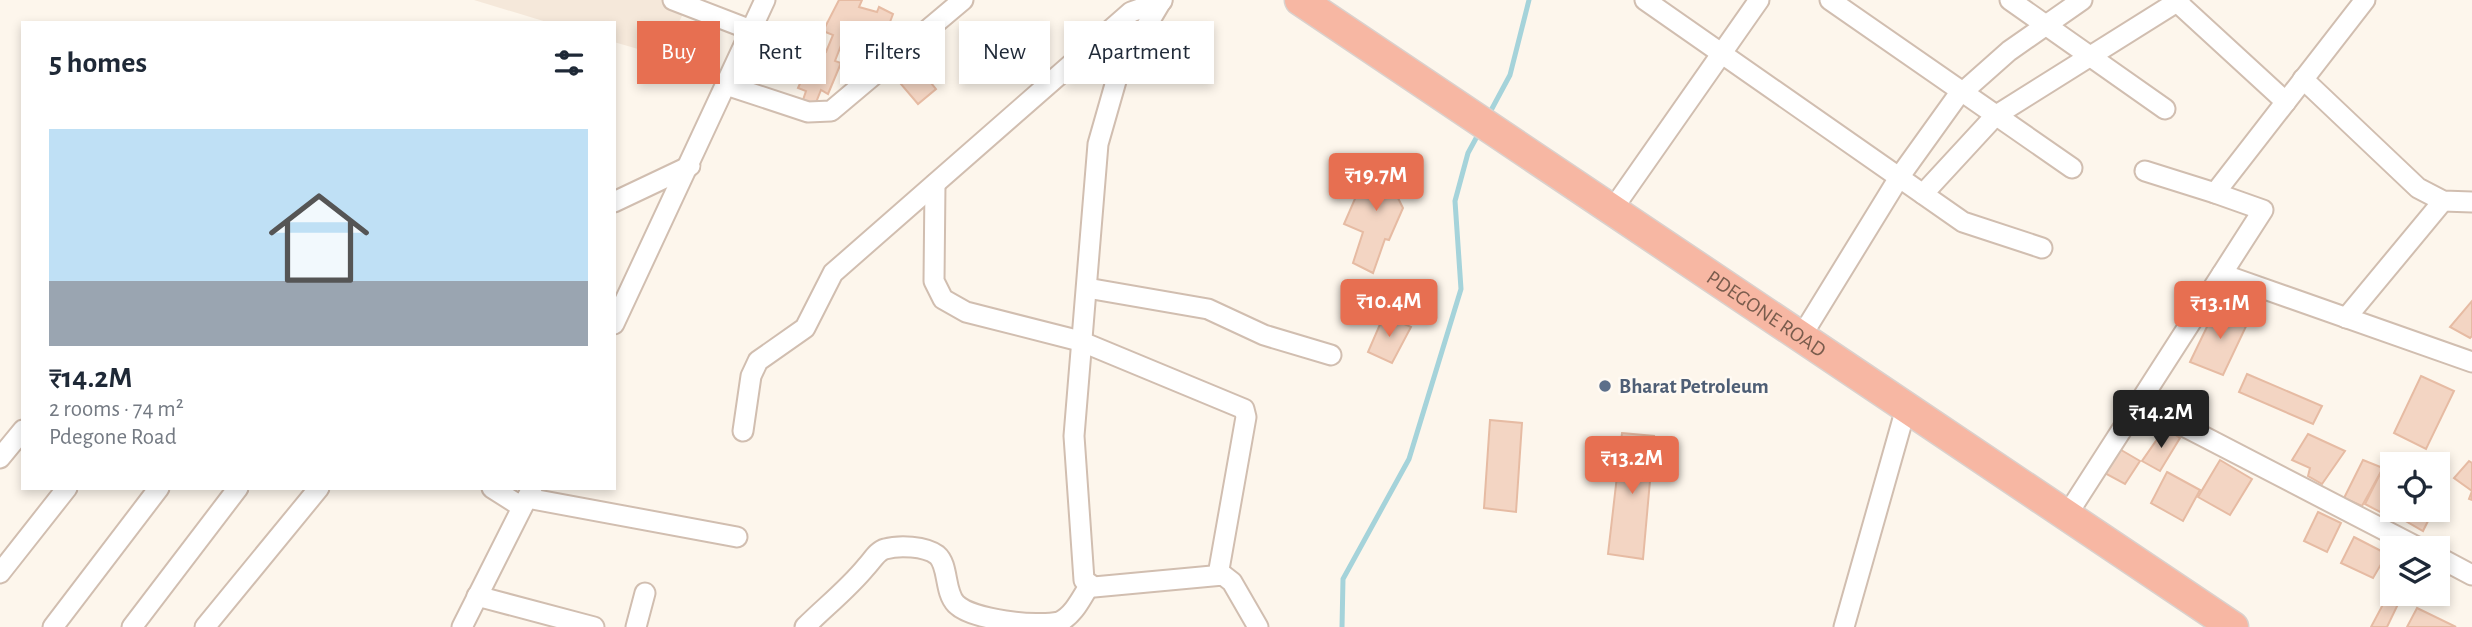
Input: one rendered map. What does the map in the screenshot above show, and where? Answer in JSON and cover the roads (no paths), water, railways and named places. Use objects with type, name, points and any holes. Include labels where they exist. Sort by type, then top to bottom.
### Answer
[{"type":"highway","name":"PDEGONE ROAD","points":[[1300,0],[2233,627]]},
{"type":"street","points":[[673,0],[734,23]]},
{"type":"street","points":[[755,21],[765,0]]},
{"type":"street","points":[[726,85],[808,112],[831,111],[963,0]]},
{"type":"street","points":[[1645,0],[1963,222],[2042,248]]},
{"type":"street","points":[[1612,210],[1759,0]]},
{"type":"street","points":[[1830,0],[2072,168]]},
{"type":"street","points":[[2010,0],[2165,109]]},
{"type":"street","points":[[1801,337],[1900,176],[1961,93],[2009,51],[2082,0]]},
{"type":"street","points":[[2215,193],[2365,0]]},
{"type":"street","points":[[743,431],[751,376],[758,361],[769,350],[805,328],[833,273],[1131,12],[1162,1]]},
{"type":"street","points":[[1089,586],[1084,580],[1074,436],[1098,144],[1118,74],[1162,1]]},
{"type":"street","points":[[1923,194],[1996,116],[2179,1],[2286,102]]},
{"type":"street","points":[[616,320],[734,67]]},
{"type":"street","points":[[2303,79],[2418,188],[2442,201],[2472,202]]},
{"type":"street","points":[[616,201],[690,166]]},
{"type":"street","points":[[2067,516],[2263,210],[2145,171]]},
{"type":"street","points":[[935,184],[934,281],[943,299],[966,312],[1080,341],[1244,409],[1246,417],[1218,575]]},
{"type":"street","points":[[2346,318],[2442,201]]},
{"type":"street","points":[[2222,274],[2472,362]]},
{"type":"street","points":[[1087,288],[1208,309],[1264,335],[1331,355]]},
{"type":"street","points":[[2139,403],[2396,536]]},
{"type":"street","points":[[1844,627],[1906,408]]},
{"type":"street","points":[[0,458],[21,432]]},
{"type":"street","points":[[0,573],[65,490]]},
{"type":"street","points":[[53,627],[157,490]]},
{"type":"street","points":[[132,627],[236,490]]},
{"type":"street","points":[[205,627],[317,490]]},
{"type":"street","points":[[499,490],[527,498],[737,537]]},
{"type":"street","points":[[462,627],[527,498]]},
{"type":"street","points":[[805,627],[860,575],[881,550],[897,546],[930,550],[940,557],[954,603],[992,620],[1039,626],[1058,623],[1072,612],[1089,586]]},
{"type":"street","points":[[2450,563],[2472,575]]},
{"type":"street","points":[[1089,586],[1218,575],[1231,582],[1258,627]]},
{"type":"street","points":[[636,627],[645,593]]},
{"type":"street","points":[[477,596],[594,627]]},
{"type":"waterway","points":[[1488,116],[1510,75],[1529,0]]},
{"type":"waterway","points":[[1342,627],[1343,579],[1409,459],[1461,289],[1455,201],[1468,153],[1480,131]]},
{"type":"place","name":"Bharat Petroleum","points":[[1605,386]]}]
